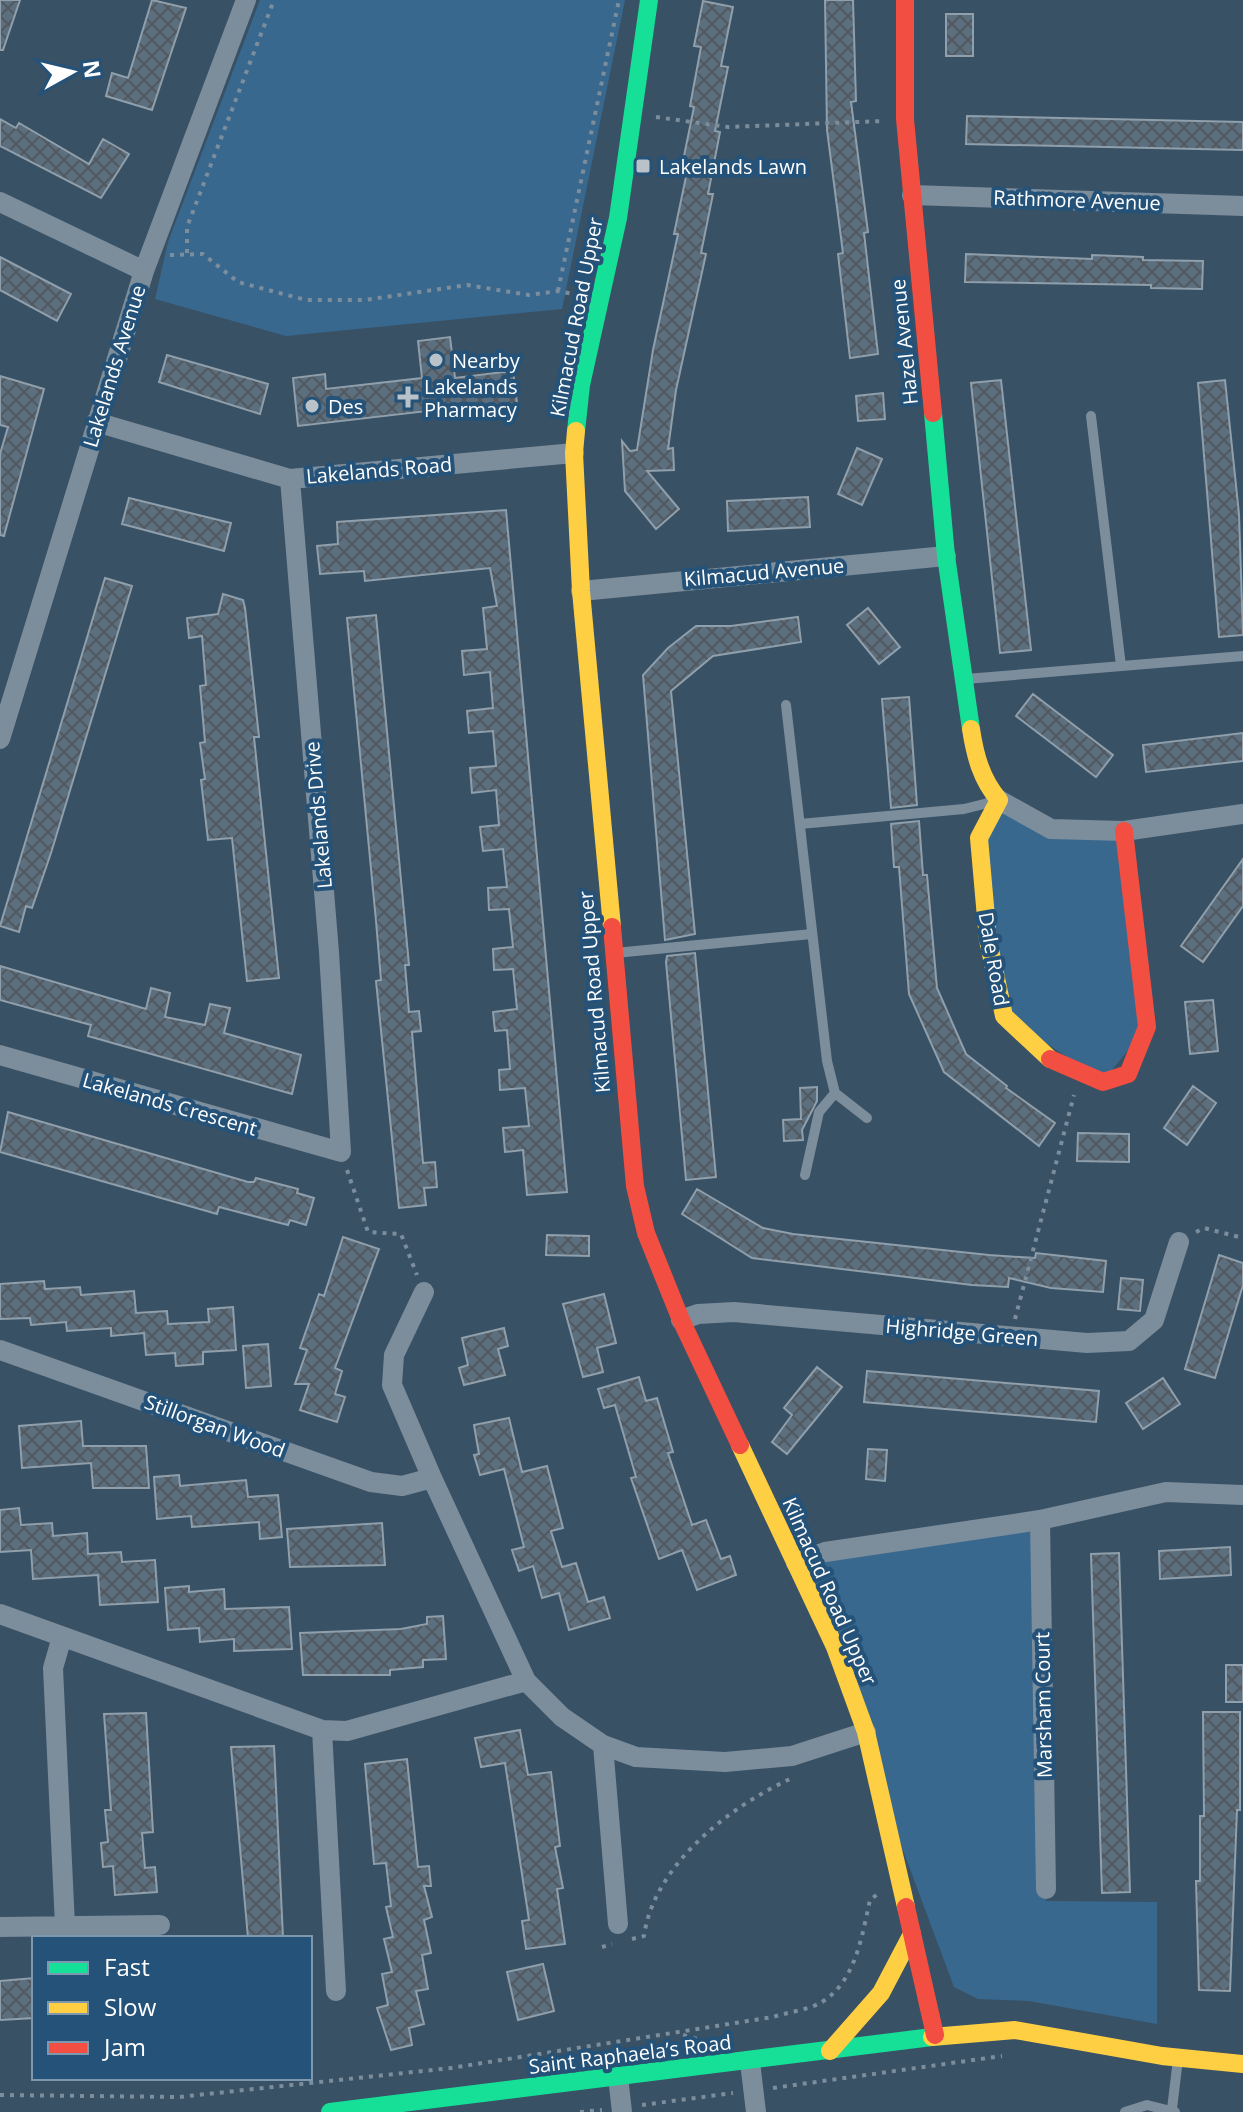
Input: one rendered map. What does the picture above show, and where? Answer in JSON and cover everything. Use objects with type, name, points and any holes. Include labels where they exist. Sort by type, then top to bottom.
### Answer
[{"type":"street","name":"Lakelands Avenue","points":[[0,739],[144,271],[246,0]]},
{"type":"street","name":"Kilmacud Road Upper","points":[[649,0],[618,218],[581,385],[574,453],[581,591],[635,1186],[646,1233],[681,1320],[835,1647],[866,1732],[935,2035]]},
{"type":"street","name":"Hazel Avenue","points":[[905,0],[905,119],[946,556],[964,679]]},
{"type":"street","name":"Rathmore Avenue","points":[[912,195],[1243,206]]},
{"type":"street","points":[[0,202],[144,271]]},
{"type":"street","name":"Lakelands Road","points":[[96,422],[290,479],[574,453]]},
{"type":"street","name":"Lakelands Drive","points":[[290,479],[329,952],[341,1152]]},
{"type":"street","name":"Kilmacud Avenue","points":[[581,591],[710,576],[946,556]]},
{"type":"street","points":[[964,679],[975,758],[990,790],[999,800],[1051,829],[1124,831],[1243,814]]},
{"type":"street","name":"Dale Road","points":[[999,800],[979,838],[988,940],[1004,1016],[1046,1057],[1103,1082],[1128,1074],[1147,1027],[1124,831]]},
{"type":"street","name":"Lakelands Crescent","points":[[0,1055],[341,1152]]},
{"type":"street","name":"Highridge Green","points":[[681,1320],[698,1314],[734,1312],[1087,1343],[1129,1341],[1154,1320],[1179,1242]]},
{"type":"street","points":[[424,1292],[394,1355],[392,1385],[526,1681],[562,1717],[603,1745],[636,1757],[725,1762],[792,1756],[866,1732]]},
{"type":"street","name":"Stillorgan Wood","points":[[0,1350],[371,1482],[402,1486],[432,1478]]},
{"type":"street","points":[[796,1563],[825,1552],[1040,1520],[1166,1492],[1243,1495]]},
{"type":"street","name":"Marsham Court","points":[[1040,1520],[1046,1889]]},
{"type":"street","points":[[0,1614],[322,1730],[347,1731],[526,1681]]},
{"type":"street","points":[[62,1637],[53,1668],[65,1926]]},
{"type":"street","points":[[322,1730],[336,1991]]},
{"type":"street","points":[[603,1745],[620,1936]]},
{"type":"street","points":[[0,1927],[160,1925]]},
{"type":"street","points":[[830,2051],[881,1993],[912,1934]]},
{"type":"street","points":[[935,2035],[1015,2030],[1178,2057],[1243,2064]]},
{"type":"street","name":"Saint Raphaela’s Road","points":[[330,2112],[750,2062],[935,2035]]},
{"type":"street","points":[[750,2062],[756,2112]]},
{"type":"street","points":[[618,2077],[622,2110]]},
{"type":"lane","points":[[1091,416],[1121,666]]},
{"type":"lane","points":[[964,679],[1243,656]]},
{"type":"lane","points":[[786,705],[827,1061],[835,1093],[867,1118]]},
{"type":"lane","points":[[800,824],[964,809],[999,800]]},
{"type":"lane","points":[[613,953],[812,934]]},
{"type":"lane","points":[[805,1175],[819,1112],[835,1093]]},
{"type":"lane","points":[[1125,2112],[1147,2105],[1173,2110],[1178,2057]]},
{"type":"path","points":[[187,254],[187,227],[274,0]]},
{"type":"path","points":[[558,291],[619,0]]},
{"type":"path","points":[[632,114],[728,127],[905,119]]},
{"type":"path","points":[[151,250],[166,256],[203,254],[238,282],[306,300],[365,300],[448,285],[529,295],[558,291],[600,299]]},
{"type":"path","points":[[1011,1337],[1079,1074]]},
{"type":"path","points":[[341,1152],[368,1232],[401,1234],[424,1292]]},
{"type":"path","points":[[1179,1242],[1204,1228],[1243,1238]]},
{"type":"path","points":[[602,1947],[620,1936],[644,1936],[659,1891],[695,1845],[743,1804],[795,1776]]},
{"type":"path","points":[[0,2095],[179,2097],[451,2068],[773,2017],[821,2002],[844,1983],[861,1942],[870,1900],[901,1879]]},
{"type":"path","points":[[622,2110],[1006,2056]]},
{"type":"shaded area","points":[[260,0],[625,0],[562,309],[286,336],[155,299],[168,242]]},
{"type":"shaded area","points":[[999,801],[1051,829],[1123,831],[1147,1027],[1103,1081],[1005,1016],[979,838]]},
{"type":"shaded area","points":[[1040,1520],[1046,1901],[1157,1902],[1157,2024],[1029,2001],[978,1999],[954,1987],[796,1563]]},
{"type":"building","points":[[0,0],[20,0],[3,50],[0,50]]},
{"type":"building","points":[[152,0],[186,8],[152,110],[106,96],[112,73],[128,78]]},
{"type":"building","points":[[825,0],[853,0],[856,101],[851,102],[868,232],[864,233],[878,354],[850,358],[838,254],[843,253],[827,130]]},
{"type":"building","points":[[703,1],[733,7],[721,66],[728,67],[715,131],[720,132],[708,194],[713,194],[701,253],[706,254],[676,390],[668,449],[673,448],[674,470],[647,471],[679,509],[656,529],[625,491],[622,441],[630,451],[637,450],[653,350],[678,234],[674,234],[687,172],[681,171],[694,107],[690,106],[701,47],[694,46]]},
{"type":"building","points":[[946,14],[973,14],[973,56],[946,56]]},
{"type":"building","points":[[967,116],[1243,122],[1243,150],[966,144]]},
{"type":"building","points":[[0,119],[16,128],[19,123],[89,164],[103,139],[129,154],[101,198],[0,146]]},
{"type":"building","points":[[966,254],[1092,259],[1092,255],[1203,261],[1202,289],[1151,288],[1151,285],[965,282]]},
{"type":"building","points":[[0,257],[71,294],[57,321],[0,290]]},
{"type":"building","points":[[450,337],[455,378],[513,371],[518,411],[471,416],[470,406],[298,426],[293,378],[325,374],[326,389],[422,378],[418,341]]},
{"type":"building","points":[[167,355],[268,384],[260,414],[159,382]]},
{"type":"building","points":[[0,376],[44,389],[4,536],[0,535],[0,454],[8,427],[0,425]]},
{"type":"building","points":[[1001,380],[1031,650],[1000,653],[971,383]]},
{"type":"building","points":[[1225,380],[1239,514],[1243,635],[1219,637],[1198,383]]},
{"type":"building","points":[[883,393],[885,419],[858,421],[856,396]]},
{"type":"building","points":[[857,448],[882,459],[862,505],[838,494]]},
{"type":"building","points":[[808,497],[810,527],[728,531],[727,501]]},
{"type":"building","points":[[129,498],[231,523],[224,551],[122,524]]},
{"type":"building","points":[[506,510],[567,1192],[527,1195],[523,1150],[505,1152],[503,1128],[529,1126],[525,1088],[500,1090],[499,1070],[510,1069],[507,1030],[495,1031],[493,1012],[517,1009],[513,969],[494,970],[493,949],[513,947],[509,909],[489,910],[488,888],[507,887],[503,849],[483,851],[480,827],[499,825],[496,790],[472,793],[470,768],[496,766],[493,731],[469,733],[467,711],[493,708],[490,672],[464,675],[462,651],[487,649],[483,608],[497,606],[490,568],[365,581],[364,571],[320,574],[317,546],[338,544],[337,522]]},
{"type":"building","points":[[105,578],[132,586],[51,853],[32,908],[26,906],[19,932],[0,926]]},
{"type":"building","points":[[223,594],[243,600],[245,608],[259,737],[254,737],[279,978],[247,981],[232,838],[208,840],[201,780],[205,779],[200,743],[205,742],[200,686],[206,685],[202,636],[189,638],[187,618],[218,614]]},
{"type":"building","points":[[868,608],[900,647],[879,664],[847,625]]},
{"type":"building","points":[[376,615],[409,965],[405,965],[409,1012],[419,1011],[421,1031],[412,1032],[423,1163],[435,1162],[437,1187],[424,1188],[426,1205],[399,1208],[376,981],[381,980],[347,618]]},
{"type":"building","points":[[798,617],[801,642],[713,656],[671,691],[695,934],[665,940],[643,675],[668,648],[696,626],[731,626]]},
{"type":"building","points":[[1033,694],[1113,755],[1096,777],[1016,716]]},
{"type":"building","points":[[909,697],[917,805],[891,808],[882,699]]},
{"type":"building","points":[[1243,733],[1243,761],[1146,772],[1143,745]]},
{"type":"building","points":[[919,821],[937,988],[966,1054],[1055,1123],[1039,1146],[944,1072],[909,994],[899,867],[894,867],[891,824]]},
{"type":"building","points":[[1243,859],[1243,906],[1203,962],[1181,946]]},
{"type":"building","points":[[695,953],[716,1177],[686,1180],[666,962],[667,956]]},
{"type":"building","points":[[0,966],[146,1009],[151,988],[170,993],[165,1017],[205,1025],[210,1004],[230,1008],[224,1033],[301,1055],[292,1094],[88,1036],[91,1025],[0,1000]]},
{"type":"building","points":[[1213,1000],[1218,1051],[1190,1054],[1185,1002]]},
{"type":"building","points":[[1193,1086],[1216,1103],[1187,1145],[1164,1128]]},
{"type":"building","points":[[817,1087],[817,1101],[802,1130],[803,1140],[784,1141],[783,1120],[801,1119],[800,1088]]},
{"type":"building","points":[[8,1112],[248,1182],[254,1182],[256,1178],[298,1189],[297,1193],[314,1198],[306,1225],[290,1220],[288,1225],[219,1207],[217,1214],[0,1152]]},
{"type":"building","points":[[1078,1133],[1129,1134],[1129,1162],[1077,1161]]},
{"type":"building","points":[[697,1189],[763,1228],[793,1234],[989,1255],[1035,1258],[1036,1253],[1106,1261],[1103,1292],[1051,1288],[1009,1278],[1008,1287],[972,1285],[752,1258],[682,1214]]},
{"type":"building","points":[[547,1235],[589,1236],[589,1256],[546,1255]]},
{"type":"building","points":[[343,1237],[379,1249],[335,1368],[342,1371],[335,1394],[345,1397],[337,1422],[300,1410],[309,1384],[295,1384],[307,1350],[300,1348],[319,1294],[324,1296]]},
{"type":"building","points":[[1219,1255],[1243,1263],[1243,1285],[1215,1378],[1185,1369]]},
{"type":"building","points":[[1121,1278],[1143,1280],[1140,1311],[1118,1309]]},
{"type":"building","points":[[44,1281],[45,1289],[80,1287],[81,1295],[134,1291],[136,1313],[167,1311],[168,1324],[209,1322],[208,1309],[233,1307],[236,1350],[203,1352],[203,1364],[176,1366],[175,1353],[146,1355],[144,1333],[111,1336],[111,1328],[67,1331],[66,1322],[31,1325],[30,1318],[0,1319],[0,1284]]},
{"type":"building","points":[[604,1294],[616,1343],[597,1348],[603,1372],[583,1377],[563,1304]]},
{"type":"building","points":[[504,1328],[508,1346],[498,1349],[505,1375],[464,1385],[459,1368],[468,1365],[462,1338]]},
{"type":"building","points":[[268,1344],[271,1386],[246,1388],[243,1346]]},
{"type":"building","points":[[817,1367],[842,1387],[787,1454],[772,1442],[792,1415],[784,1408]]},
{"type":"building","points":[[867,1371],[1099,1391],[1096,1422],[864,1402]]},
{"type":"building","points":[[639,1377],[646,1401],[657,1398],[673,1452],[668,1453],[692,1525],[706,1520],[721,1559],[730,1556],[736,1575],[697,1590],[682,1550],[659,1559],[631,1478],[636,1477],[615,1405],[604,1408],[598,1389]]},
{"type":"building","points":[[1163,1378],[1180,1404],[1143,1429],[1126,1403]]},
{"type":"building","points":[[509,1418],[522,1472],[547,1466],[563,1528],[551,1531],[562,1567],[576,1563],[588,1602],[604,1597],[610,1618],[569,1630],[559,1593],[542,1598],[533,1566],[519,1571],[512,1550],[524,1547],[504,1469],[480,1475],[474,1455],[479,1454],[474,1425]]},
{"type":"building","points":[[81,1421],[83,1446],[146,1446],[149,1488],[93,1488],[91,1463],[22,1468],[19,1426]]},
{"type":"building","points":[[868,1449],[887,1450],[885,1481],[866,1479]]},
{"type":"building","points":[[179,1475],[180,1486],[246,1480],[248,1497],[278,1495],[282,1537],[260,1539],[259,1522],[192,1527],[191,1516],[157,1519],[154,1477]]},
{"type":"building","points":[[19,1508],[21,1525],[52,1523],[53,1536],[87,1533],[88,1554],[121,1552],[122,1562],[155,1560],[158,1602],[100,1605],[98,1575],[33,1579],[31,1550],[0,1552],[0,1510]]},
{"type":"building","points":[[382,1523],[385,1565],[290,1567],[287,1529]]},
{"type":"building","points":[[1230,1547],[1231,1575],[1160,1579],[1159,1551]]},
{"type":"building","points":[[1119,1553],[1130,1892],[1102,1893],[1091,1554]]},
{"type":"building","points":[[189,1586],[189,1592],[224,1589],[225,1609],[289,1607],[292,1649],[234,1651],[234,1639],[200,1642],[199,1628],[168,1630],[165,1588]]},
{"type":"building","points":[[443,1616],[446,1659],[423,1660],[423,1667],[390,1670],[390,1675],[303,1675],[300,1633],[401,1629],[427,1624],[427,1617]]},
{"type":"building","points":[[1226,1665],[1243,1665],[1243,1702],[1226,1702]]},
{"type":"building","points":[[1203,1712],[1240,1712],[1240,1810],[1237,1810],[1230,1991],[1199,1990],[1196,1881],[1200,1881],[1200,1816],[1204,1816]]},
{"type":"building","points":[[146,1713],[153,1832],[142,1833],[145,1868],[155,1867],[157,1892],[115,1895],[113,1866],[103,1867],[101,1843],[108,1842],[105,1810],[111,1810],[104,1714]]},
{"type":"building","points":[[520,1730],[528,1775],[551,1772],[560,1846],[555,1847],[563,1888],[557,1889],[565,1944],[526,1949],[522,1921],[529,1920],[505,1763],[481,1767],[475,1738]]},
{"type":"building","points":[[274,1746],[283,1936],[248,1936],[231,1747]]},
{"type":"building","points":[[407,1759],[418,1867],[429,1866],[431,1886],[424,1886],[432,1917],[424,1920],[431,1953],[422,1955],[428,1989],[416,1991],[424,2024],[409,2028],[412,2045],[391,2050],[377,2008],[388,2005],[382,1974],[392,1972],[384,1939],[393,1937],[386,1907],[391,1906],[386,1863],[374,1864],[365,1764]]},
{"type":"building","points":[[543,1964],[554,2011],[518,2020],[507,1972]]},
{"type":"building","points":[[32,1978],[32,2018],[0,2020],[0,1981]]},
{"type":"traffic: fast","points":[[576,431],[581,385],[618,218],[649,0]]},
{"type":"traffic: fast","points":[[933,413],[946,556],[971,729]]},
{"type":"traffic: fast","points":[[330,2112],[932,2037]]},
{"type":"traffic: slow","points":[[576,431],[574,453],[581,591],[612,927]]},
{"type":"traffic: slow","points":[[971,729],[980,766],[999,800],[979,838],[988,940],[1004,1016],[1050,1059]]},
{"type":"traffic: slow","points":[[740,1445],[835,1647],[866,1732],[906,1907]]},
{"type":"traffic: slow","points":[[830,2051],[881,1993],[912,1934]]},
{"type":"traffic: slow","points":[[932,2037],[1015,2030],[1162,2056],[1243,2064]]},
{"type":"traffic: jam","points":[[905,0],[905,119],[933,413]]},
{"type":"traffic: jam","points":[[1050,1059],[1103,1082],[1128,1074],[1147,1027],[1124,831]]},
{"type":"traffic: jam","points":[[612,927],[635,1186],[646,1233],[681,1320],[740,1445]]},
{"type":"traffic: jam","points":[[906,1907],[935,2035]]},
{"type":"place","name":"Lakelands Lawn","points":[[643,166]]},
{"type":"place","name":"Nearby","points":[[436,360]]},
{"type":"place","name":"Lakelands Pharmacy","points":[[408,397]]},
{"type":"place","name":"Des","points":[[312,406]]}]
